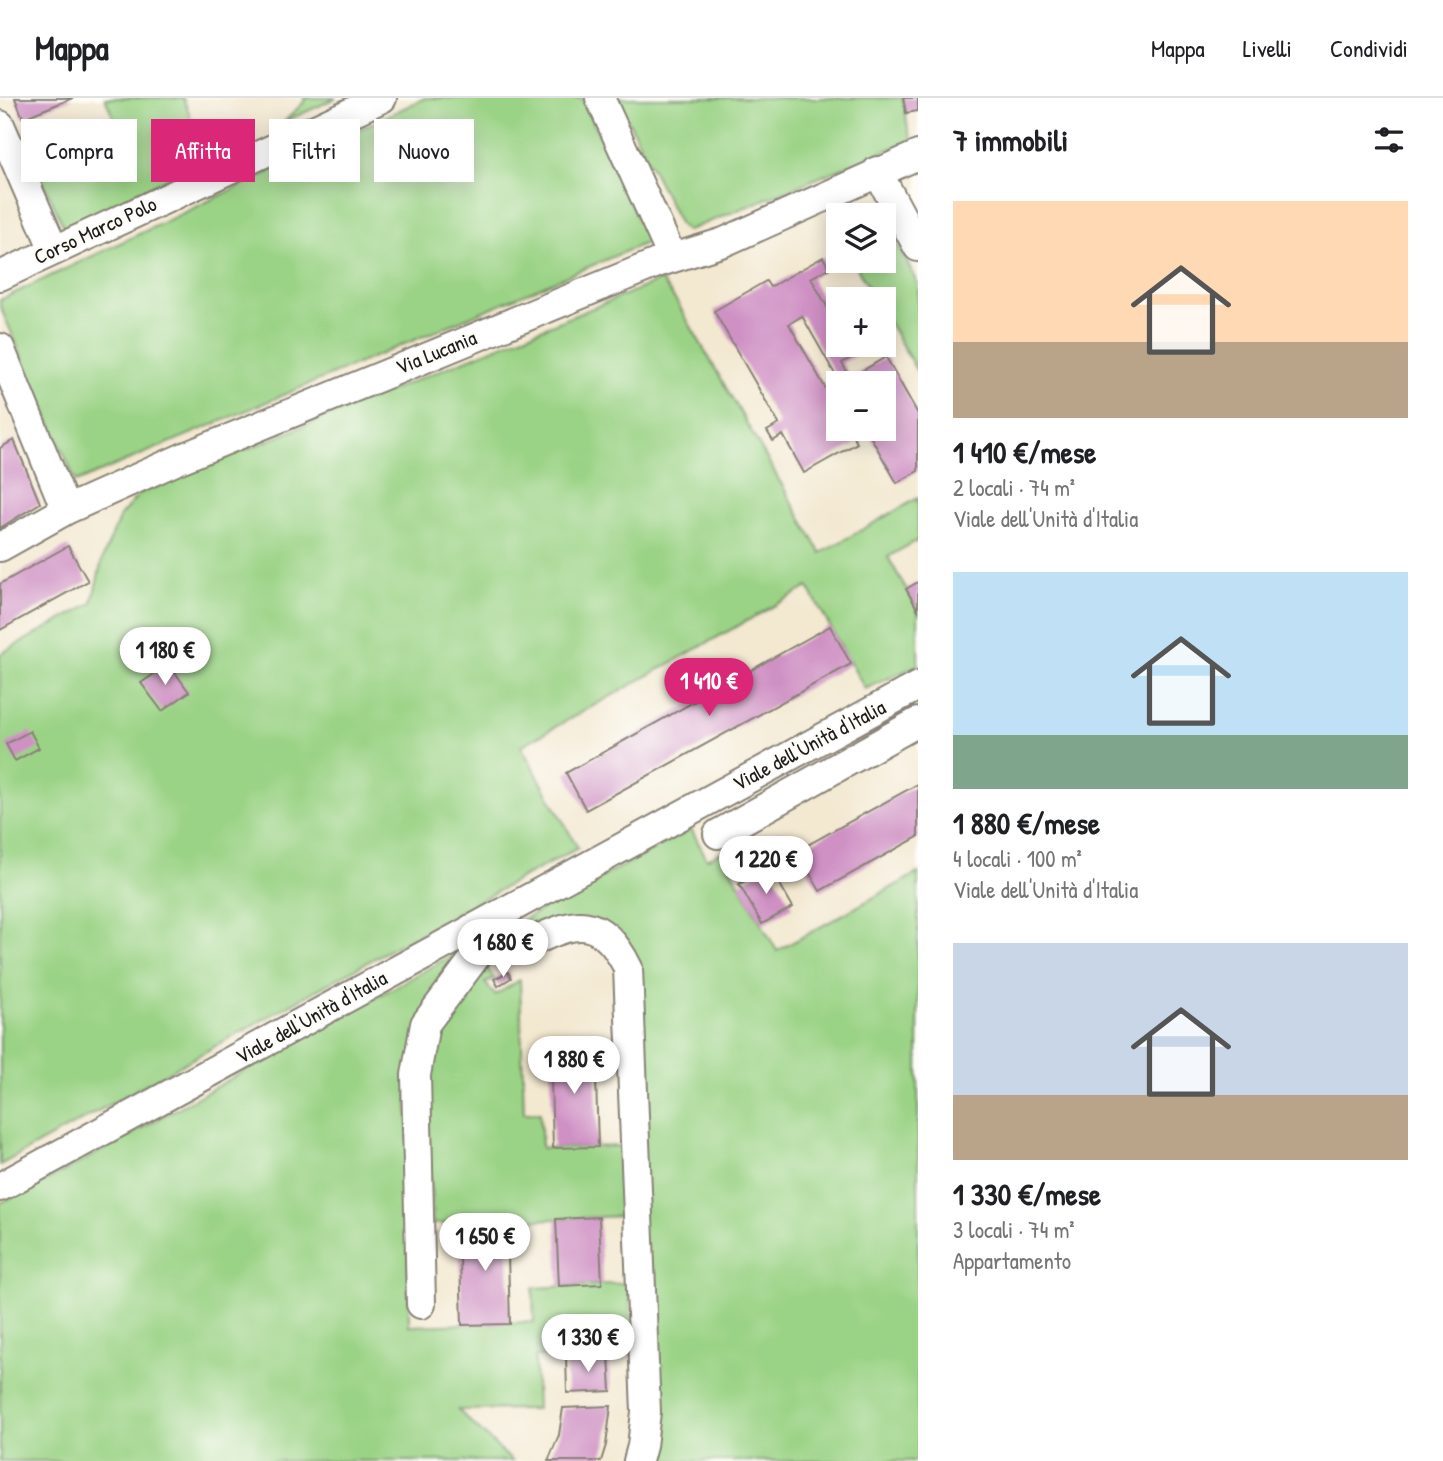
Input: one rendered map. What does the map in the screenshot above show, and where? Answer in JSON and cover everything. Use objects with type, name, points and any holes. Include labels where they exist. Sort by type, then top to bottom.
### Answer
[{"type":"street","name":"Corso Marco Polo","points":[[0,275],[382,98]]},
{"type":"street","points":[[600,98],[672,257]]},
{"type":"street","points":[[0,125],[54,250]]},
{"type":"street","name":"Via Lucania","points":[[0,547],[65,510],[182,458],[672,257],[724,242],[844,189],[877,171],[918,155]]},
{"type":"street","points":[[877,171],[918,247]]},
{"type":"street","points":[[0,348],[65,510]]},
{"type":"street","name":"Viale dell'Unità d'Italia","points":[[0,1187],[476,935],[918,686]]},
{"type":"street","points":[[718,834],[918,722]]},
{"type":"street","points":[[476,935],[495,947],[517,948],[558,929],[579,926],[595,928],[618,948],[628,968],[646,1412],[638,1461]]},
{"type":"street","points":[[421,1304],[416,1075],[419,1049],[425,1024],[480,951],[476,935]]},
{"type":"green space","points":[[105,98],[183,98],[192,119],[151,119],[151,182],[160,182],[64,228],[44,182],[137,182],[137,119],[114,119]]},
{"type":"green space","points":[[304,98],[336,98],[287,119],[304,102]]},
{"type":"green space","points":[[425,98],[582,98],[648,242],[76,482],[0,306],[0,300],[248,182],[255,182],[255,179],[269,172],[269,182],[360,182],[360,129],[374,122],[374,182],[474,182],[474,119],[381,119]]},
{"type":"green space","points":[[617,98],[903,98],[912,140],[686,231],[680,225]]},
{"type":"green space","points":[[896,241],[918,284],[918,373],[896,335],[896,287],[868,287],[860,273],[896,273]]},
{"type":"green space","points":[[661,280],[678,304],[821,553],[918,498],[918,543],[916,541],[888,557],[918,610],[918,665],[865,689],[808,587],[521,746],[578,848],[0,1165],[0,654],[92,603],[102,560],[120,516],[140,493]]},
{"type":"green space","points":[[691,829],[707,859],[721,852],[777,951],[918,873],[918,1461],[649,1461],[620,934],[498,933]]},
{"type":"green space","points":[[463,949],[467,956],[408,1075],[409,1326],[534,1322],[533,1288],[629,1283],[633,1354],[535,1357],[537,1409],[458,1410],[512,1461],[0,1461],[0,1203],[65,1171]]},
{"type":"green space","points":[[487,968],[494,979],[485,983],[495,995],[520,980],[524,1113],[540,1113],[542,1148],[623,1146],[625,1216],[433,1224],[424,1069],[431,1033],[473,969]]},
{"type":"building","points":[[15,98],[73,98],[23,118]]},
{"type":"building","points":[[903,98],[918,98],[918,111],[906,113]]},
{"type":"building","points":[[823,257],[826,270],[811,278],[826,305],[826,357],[853,357],[842,363],[846,371],[833,371],[802,316],[789,324],[826,389],[826,441],[857,443],[804,473],[783,435],[773,441],[767,431],[779,424],[714,311],[766,281],[770,287]]},
{"type":"building","points":[[886,357],[894,371],[862,371]]},
{"type":"building","points":[[896,375],[918,414],[918,471],[897,483],[873,441],[896,441]]},
{"type":"building","points":[[14,440],[40,503],[0,528],[0,448]]},
{"type":"building","points":[[68,546],[88,581],[0,630],[0,584]]},
{"type":"building","points":[[918,582],[918,610],[906,589]]},
{"type":"building","points":[[830,626],[851,664],[586,810],[566,773]]},
{"type":"building","points":[[169,664],[189,692],[162,711],[141,683]]},
{"type":"building","points":[[30,731],[39,748],[15,761],[6,744]]},
{"type":"building","points":[[918,784],[918,837],[820,891],[797,851]]},
{"type":"building","points":[[770,867],[793,907],[762,924],[739,884]]},
{"type":"building","points":[[508,972],[511,978],[498,986],[494,979]]},
{"type":"building","points":[[595,1043],[598,1147],[553,1148],[550,1044]]},
{"type":"building","points":[[599,1217],[602,1284],[559,1286],[556,1219]]},
{"type":"building","points":[[507,1221],[510,1324],[462,1325],[459,1223]]},
{"type":"building","points":[[609,1355],[611,1391],[567,1393],[566,1356]]},
{"type":"building","points":[[611,1406],[601,1461],[548,1461],[559,1435],[563,1408]]}]
